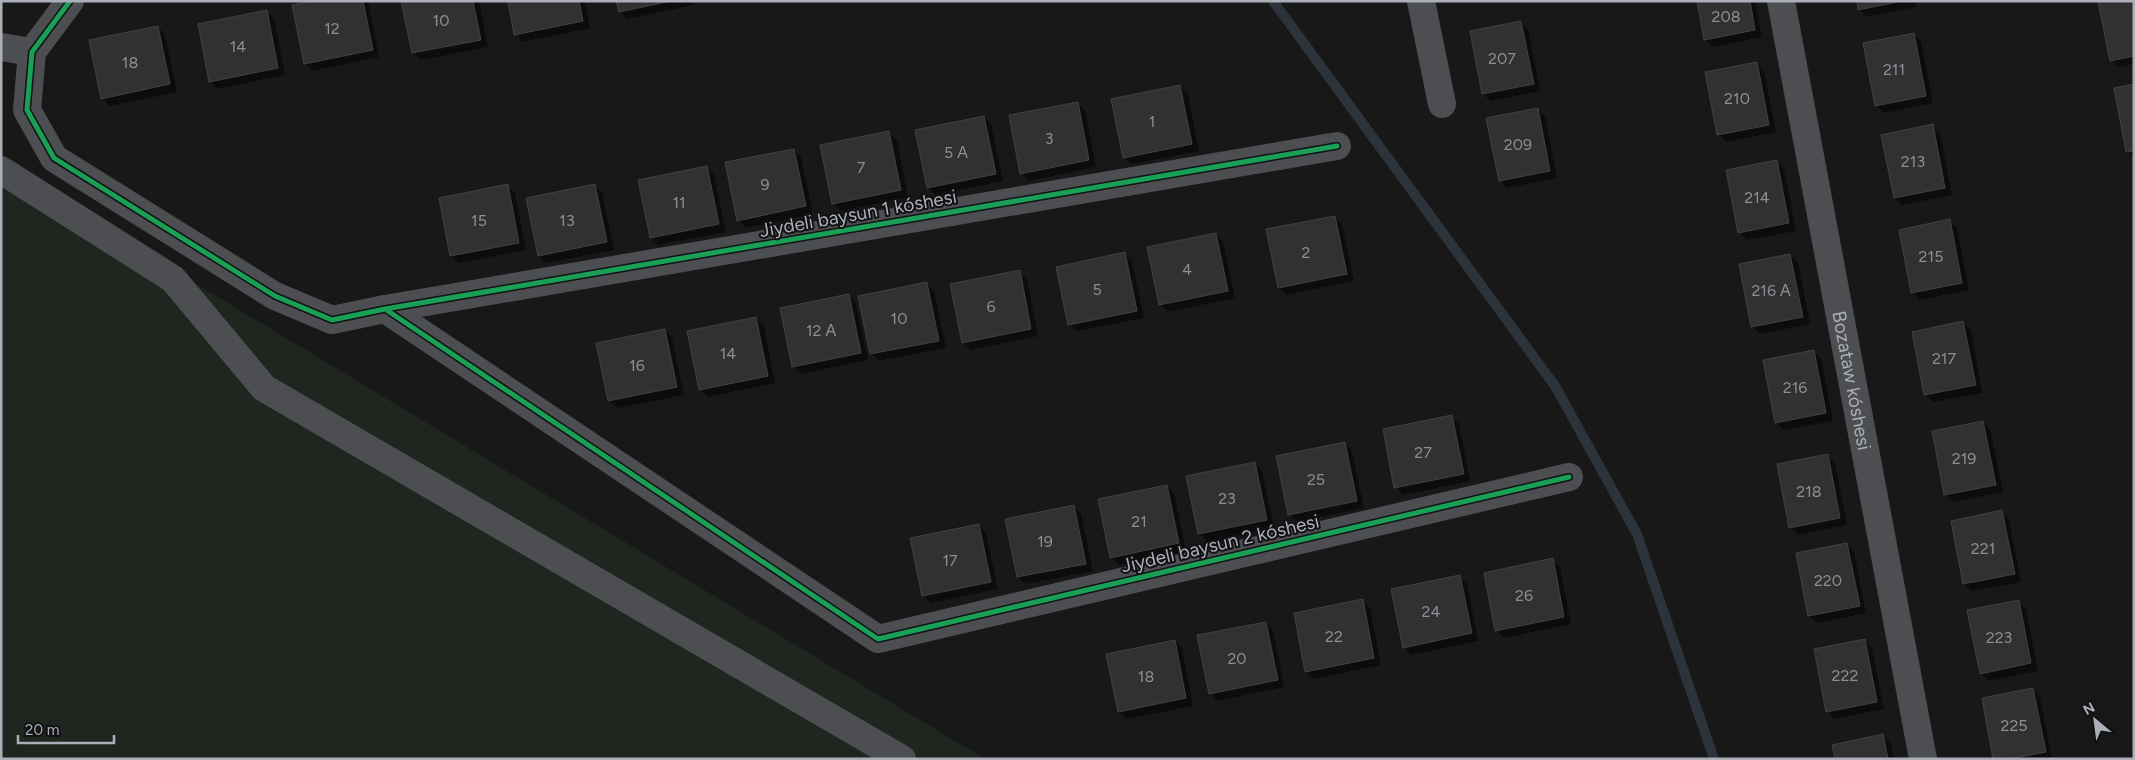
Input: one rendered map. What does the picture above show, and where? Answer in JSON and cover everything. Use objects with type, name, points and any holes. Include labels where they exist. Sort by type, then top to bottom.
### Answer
[{"type":"street","points":[[1,47],[32,52],[70,1]]},
{"type":"street","points":[[1421,1],[1442,104]]},
{"type":"street","name":"Bozataw kóshesi","points":[[1782,1],[1923,759]]},
{"type":"street","name":"Jiydeli baysun 1 kóshesi","points":[[32,52],[27,110],[54,158],[275,296],[332,320],[385,309],[1337,146]]},
{"type":"street","points":[[1,170],[173,278],[264,388],[902,759]]},
{"type":"street","name":"Jiydeli baysun 2 kóshesi","points":[[385,309],[878,638],[1569,477]]},
{"type":"shaded area","points":[[1,157],[178,273],[985,759],[1,759]]},
{"type":"building","points":[[313,1],[363,1],[373,50],[304,64],[292,5]]},
{"type":"building","points":[[401,1],[473,1],[481,40],[412,53]]},
{"type":"building","points":[[508,1],[579,1],[583,21],[514,35]]},
{"type":"building","points":[[616,1],[671,1],[619,12]]},
{"type":"building","points":[[1697,1],[1750,1],[1755,30],[1704,40]]},
{"type":"building","points":[[1857,1],[1902,1],[1858,10]]},
{"type":"building","points":[[2098,1],[2134,1],[2134,56],[2110,61]]},
{"type":"building","points":[[267,10],[278,68],[209,82],[198,24]]},
{"type":"building","points":[[1521,21],[1534,84],[1482,94],[1470,31]]},
{"type":"building","points":[[158,26],[170,84],[101,99],[89,40]]},
{"type":"building","points":[[1914,33],[1926,96],[1875,106],[1863,43]]},
{"type":"building","points":[[1757,62],[1769,125],[1717,135],[1705,72]]},
{"type":"building","points":[[2134,84],[2134,151],[2126,152],[2114,88]]},
{"type":"building","points":[[1180,85],[1192,144],[1123,158],[1111,99]]},
{"type":"building","points":[[1078,102],[1089,160],[1020,174],[1009,115]]},
{"type":"building","points":[[1538,108],[1550,171],[1499,181],[1486,118]]},
{"type":"building","points":[[984,116],[996,174],[927,188],[915,130]]},
{"type":"building","points":[[1933,124],[1945,188],[1894,198],[1881,135]]},
{"type":"building","points":[[889,131],[901,190],[832,204],[820,145]]},
{"type":"building","points":[[794,149],[806,206],[737,221],[725,162]]},
{"type":"building","points":[[1777,160],[1789,223],[1738,233],[1726,170]]},
{"type":"building","points":[[707,166],[719,224],[650,238],[638,180]]},
{"type":"building","points":[[508,184],[519,243],[450,256],[439,198]]},
{"type":"building","points":[[595,184],[607,242],[538,256],[526,198]]},
{"type":"building","points":[[1335,216],[1347,274],[1278,288],[1266,229]]},
{"type":"building","points":[[1950,219],[1962,283],[1911,293],[1899,230]]},
{"type":"building","points":[[1216,233],[1228,291],[1159,305],[1147,247]]},
{"type":"building","points":[[1125,252],[1137,311],[1068,325],[1056,267]]},
{"type":"building","points":[[1790,254],[1803,317],[1751,327],[1739,264]]},
{"type":"building","points":[[1020,270],[1031,329],[962,343],[950,284]]},
{"type":"building","points":[[927,282],[939,341],[870,354],[858,296]]},
{"type":"building","points":[[849,294],[861,353],[792,367],[780,308]]},
{"type":"building","points":[[756,317],[768,376],[699,390],[687,331]]},
{"type":"building","points":[[1963,321],[1976,385],[1924,395],[1912,332]]},
{"type":"building","points":[[665,329],[677,387],[608,401],[596,343]]},
{"type":"building","points":[[1814,350],[1826,413],[1775,423],[1763,360]]},
{"type":"building","points":[[1452,415],[1464,474],[1394,488],[1383,429]]},
{"type":"building","points":[[1983,421],[1996,485],[1944,495],[1932,431]]},
{"type":"building","points":[[1345,442],[1357,501],[1288,515],[1276,456]]},
{"type":"building","points":[[1828,454],[1840,518],[1789,528],[1777,464]]},
{"type":"building","points":[[1255,462],[1267,520],[1198,534],[1186,476]]},
{"type":"building","points":[[1167,485],[1179,543],[1110,558],[1098,499]]},
{"type":"building","points":[[1074,505],[1086,564],[1017,577],[1005,519]]},
{"type":"building","points":[[2002,510],[2015,574],[1963,584],[1951,521]]},
{"type":"building","points":[[979,524],[991,582],[922,596],[910,538]]},
{"type":"building","points":[[1847,543],[1860,606],[1808,616],[1796,553]]},
{"type":"building","points":[[1553,558],[1564,617],[1495,631],[1484,573]]},
{"type":"building","points":[[1460,575],[1472,633],[1403,648],[1391,589]]},
{"type":"building","points":[[1363,599],[1374,658],[1305,672],[1294,613]]},
{"type":"building","points":[[2019,600],[2031,663],[1980,674],[1967,610]]},
{"type":"building","points":[[1266,622],[1278,680],[1209,694],[1197,635]]},
{"type":"building","points":[[1865,639],[1877,702],[1826,712],[1814,649]]},
{"type":"building","points":[[1175,640],[1186,698],[1118,712],[1106,654]]},
{"type":"building","points":[[2033,688],[2046,752],[2009,759],[1993,759],[1982,698]]},
{"type":"building","points":[[1883,734],[1888,759],[1835,759],[1832,745]]},
{"type":"waterway","points":[[1273,1],[1555,386],[1637,534],[1714,759]]},
{"type":"cycle path","points":[[70,1],[32,52],[27,110],[54,158],[275,296],[332,320],[385,309],[878,639],[1569,477]]},
{"type":"cycle path","points":[[385,309],[1337,146]]}]
